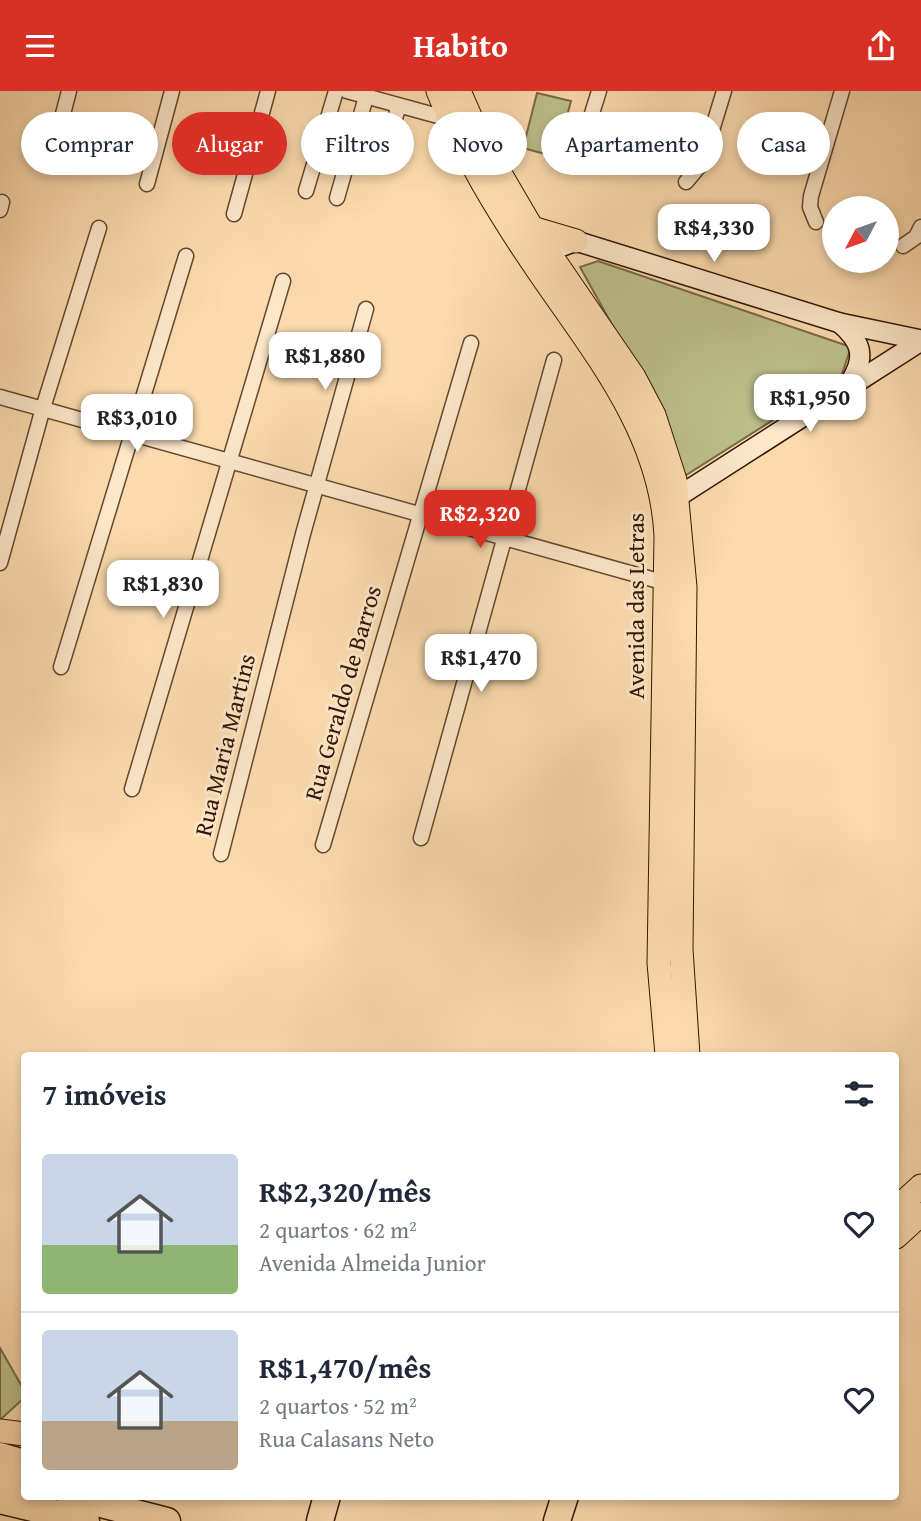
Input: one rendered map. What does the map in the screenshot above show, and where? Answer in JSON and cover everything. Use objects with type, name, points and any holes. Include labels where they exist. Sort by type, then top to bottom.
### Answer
[{"type":"highway","points":[[0,1456],[21,1462]]},
{"type":"highway","points":[[0,1478],[21,1484]]},
{"type":"highway","points":[[0,1500],[86,1521]]},
{"type":"highway","points":[[86,1500],[167,1521]]},
{"type":"highway","points":[[305,1521],[311,1500]]},
{"type":"highway","points":[[320,1521],[326,1500]]},
{"type":"highway","points":[[557,1521],[564,1500]]},
{"type":"main road","name":"Avenida das Letras","points":[[438,91],[446,112]]},
{"type":"main road","name":"Avenida das Letras","points":[[459,91],[480,139],[533,227],[544,261]]},
{"type":"main road","name":"Avenida das Letras","points":[[486,175],[544,261],[634,377],[661,435],[670,498],[675,586],[681,949],[688,1052]]},
{"type":"main road","points":[[533,227],[840,323],[921,341]]},
{"type":"main road","points":[[544,261],[576,241]]},
{"type":"main road","points":[[840,323],[857,339],[862,355],[857,371],[846,387]]},
{"type":"main road","points":[[670,498],[921,341]]},
{"type":"main road","name":"Avenida das Letras","points":[[667,1052],[659,963],[675,586]]},
{"type":"main road","points":[[899,1206],[921,1186]]},
{"type":"main road","points":[[899,1234],[921,1215]]},
{"type":"main road","points":[[0,1431],[21,1434]]},
{"type":"street","points":[[64,112],[69,91]]},
{"type":"street","points":[[147,184],[172,91]]},
{"type":"street","points":[[234,214],[268,91]]},
{"type":"street","points":[[306,191],[335,91]]},
{"type":"street","points":[[347,91],[428,114]]},
{"type":"street","points":[[593,112],[599,91]]},
{"type":"street","points":[[686,182],[702,163],[724,91]]},
{"type":"street","points":[[816,222],[810,207],[811,196],[842,91]]},
{"type":"street","points":[[337,198],[366,97]]},
{"type":"street","points":[[397,112],[399,106]]},
{"type":"street","points":[[903,246],[916,237],[921,227]]},
{"type":"street","points":[[0,562],[43,408],[99,228]]},
{"type":"street","points":[[61,667],[186,255]]},
{"type":"street","points":[[132,789],[283,281]]},
{"type":"street","name":"Rua Maria Martins","points":[[221,854],[366,309]]},
{"type":"street","name":"Rua Geraldo de Barros","points":[[323,845],[418,513],[471,343]]},
{"type":"street","points":[[421,838],[554,360]]},
{"type":"street","points":[[0,397],[675,586]]},
{"type":"green space","points":[[537,93],[571,101],[568,112],[541,112],[541,153],[527,149],[527,132]]},
{"type":"green space","points":[[598,261],[851,347],[841,377],[683,477],[645,384],[580,267]]},
{"type":"green space","points":[[0,1348],[21,1385],[21,1401],[0,1420]]}]
